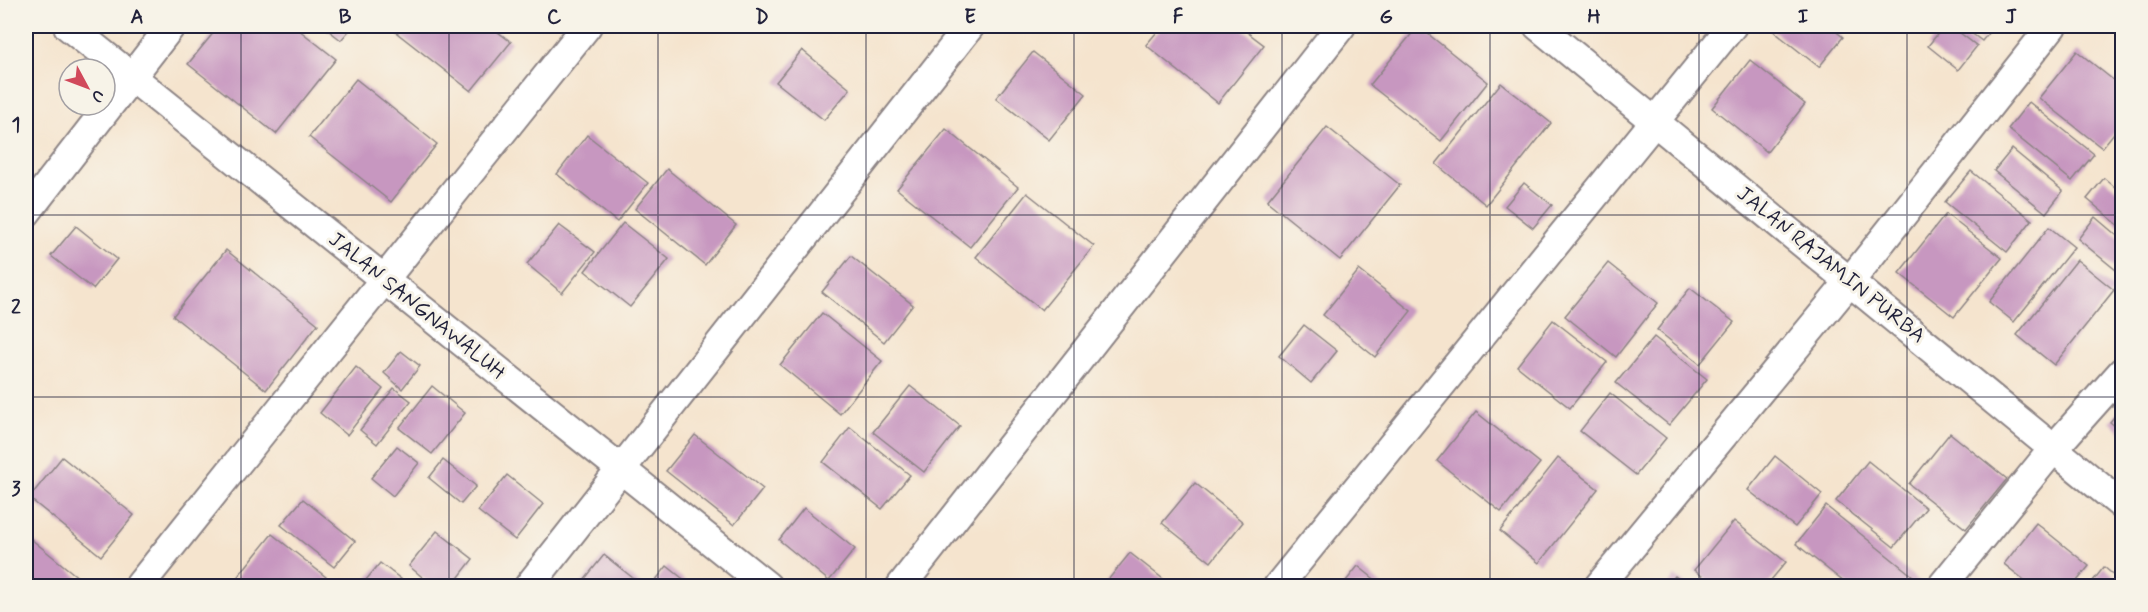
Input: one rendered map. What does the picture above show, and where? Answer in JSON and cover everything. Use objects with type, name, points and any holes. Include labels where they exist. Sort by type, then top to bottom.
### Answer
[{"type":"street","name":"JALAN SANGNAWALUH","points":[[68,26],[767,586]]},
{"type":"street","points":[[26,213],[171,26]]},
{"type":"street","points":[[139,586],[587,26]]},
{"type":"street","points":[[529,586],[970,26]]},
{"type":"street","points":[[900,586],[1341,26]]},
{"type":"street","name":"JALAN RAJAMIN PURBA","points":[[1538,26],[1851,280],[2122,505]]},
{"type":"street","points":[[1278,586],[1732,26]]},
{"type":"street","points":[[1599,586],[1851,280],[2052,26]]},
{"type":"street","points":[[1942,586],[2054,448],[2122,372]]},
{"type":"building","points":[[219,26],[294,26],[336,59],[276,134],[188,64]]},
{"type":"building","points":[[323,26],[353,26],[341,40]]},
{"type":"building","points":[[388,26],[490,26],[511,42],[471,91]]},
{"type":"building","points":[[1162,26],[1239,26],[1264,45],[1218,103],[1146,45]]},
{"type":"building","points":[[1418,26],[1488,82],[1441,141],[1370,85]]},
{"type":"building","points":[[1767,26],[1829,26],[1843,37],[1819,67]]},
{"type":"building","points":[[1944,26],[1951,26],[1977,46],[1958,70],[1928,46]]},
{"type":"building","points":[[1962,26],[1994,26],[1982,41]]},
{"type":"building","points":[[802,50],[850,89],[824,120],[776,82]]},
{"type":"building","points":[[2077,51],[2122,87],[2122,123],[2102,148],[2039,98]]},
{"type":"building","points":[[1033,52],[1086,94],[1049,140],[996,98]]},
{"type":"building","points":[[1750,60],[1805,104],[1767,152],[1712,108]]},
{"type":"building","points":[[356,79],[437,144],[391,202],[309,137]]},
{"type":"building","points":[[1501,83],[1551,123],[1486,205],[1436,164]]},
{"type":"building","points":[[2029,102],[2094,154],[2072,181],[2008,129]]},
{"type":"building","points":[[1327,127],[1400,185],[1340,260],[1267,201]]},
{"type":"building","points":[[946,129],[1018,187],[970,247],[897,189]]},
{"type":"building","points":[[587,135],[648,183],[617,222],[557,174]]},
{"type":"building","points":[[2012,149],[2063,191],[2046,213],[1994,171]]},
{"type":"building","points":[[667,169],[736,225],[705,265],[635,209]]},
{"type":"building","points":[[1971,171],[2032,220],[2007,252],[1945,202]]},
{"type":"building","points":[[2104,178],[2122,193],[2122,228],[2087,199]]},
{"type":"building","points":[[1524,183],[1552,205],[1533,228],[1505,206]]},
{"type":"building","points":[[1027,193],[1094,246],[1042,310],[976,257]]},
{"type":"building","points":[[1946,214],[2002,258],[1954,317],[1899,273]]},
{"type":"building","points":[[2095,217],[2122,240],[2122,275],[2078,239]]},
{"type":"building","points":[[623,223],[669,259],[630,307],[585,271]]},
{"type":"building","points":[[559,225],[595,252],[562,293],[527,264]]},
{"type":"building","points":[[76,226],[117,259],[93,289],[51,256]]},
{"type":"building","points":[[2049,227],[2074,247],[2014,322],[1989,302]]},
{"type":"building","points":[[226,250],[318,324],[266,390],[173,316]]},
{"type":"building","points":[[851,256],[913,305],[884,342],[822,292]]},
{"type":"building","points":[[2077,260],[2114,290],[2054,365],[2017,335]]},
{"type":"building","points":[[1608,263],[1658,303],[1616,357],[1565,316]]},
{"type":"building","points":[[1359,270],[1411,311],[1375,357],[1323,315]]},
{"type":"building","points":[[1690,288],[1734,322],[1700,364],[1657,330]]},
{"type":"building","points":[[822,313],[882,361],[840,414],[780,365]]},
{"type":"building","points":[[1553,320],[1607,362],[1570,408],[1517,366]]},
{"type":"building","points":[[1304,325],[1337,351],[1311,383],[1279,356]]},
{"type":"building","points":[[1654,337],[1707,379],[1669,425],[1616,383]]},
{"type":"building","points":[[401,351],[420,366],[402,389],[384,373]]},
{"type":"building","points":[[356,367],[383,389],[347,435],[320,413]]},
{"type":"building","points":[[432,386],[465,413],[432,454],[399,428]]},
{"type":"building","points":[[910,386],[960,426],[924,472],[873,432]]},
{"type":"building","points":[[394,388],[411,401],[377,444],[360,430]]},
{"type":"building","points":[[1610,393],[1666,438],[1636,475],[1580,431]]},
{"type":"building","points":[[2122,407],[2122,432],[2110,422]]},
{"type":"building","points":[[1476,412],[1540,463],[1501,512],[1437,461]]},
{"type":"building","points":[[850,427],[910,475],[882,509],[823,462]]},
{"type":"building","points":[[1950,433],[2007,479],[1966,529],[1909,484]]},
{"type":"building","points":[[695,435],[763,489],[734,525],[666,471]]},
{"type":"building","points":[[397,446],[419,463],[393,496],[371,478]]},
{"type":"building","points":[[1775,456],[1822,494],[1795,527],[1748,490]]},
{"type":"building","points":[[62,457],[134,515],[101,556],[29,498]]},
{"type":"building","points":[[1558,458],[1598,489],[1539,563],[1500,531]]},
{"type":"building","points":[[443,460],[476,486],[461,504],[429,478]]},
{"type":"building","points":[[1868,461],[1926,508],[1894,547],[1836,501]]},
{"type":"building","points":[[507,475],[543,504],[515,540],[478,511]]},
{"type":"building","points":[[1195,483],[1243,522],[1211,562],[1162,523]]},
{"type":"building","points":[[303,499],[355,541],[334,567],[281,525]]},
{"type":"building","points":[[1826,506],[1924,585],[1849,586],[1796,544]]},
{"type":"building","points":[[804,508],[855,549],[829,581],[779,540]]},
{"type":"building","points":[[1734,521],[1786,562],[1766,586],[1715,586],[1694,570]]},
{"type":"building","points":[[2036,523],[2089,566],[2073,586],[2032,586],[2004,564]]},
{"type":"building","points":[[437,531],[473,559],[452,586],[433,586],[409,566]]},
{"type":"building","points":[[272,534],[336,585],[231,585]]},
{"type":"building","points":[[26,535],[79,578],[72,586],[26,586]]},
{"type":"building","points":[[1130,553],[1172,586],[1103,586]]},
{"type":"building","points":[[604,555],[643,586],[579,586]]},
{"type":"building","points":[[380,563],[410,586],[361,586]]},
{"type":"building","points":[[667,566],[692,586],[651,586]]},
{"type":"building","points":[[1358,566],[1383,586],[1342,586]]},
{"type":"building","points":[[2104,567],[2122,582],[2122,586],[2089,586]]},
{"type":"building","points":[[1675,576],[1688,586],[1667,586]]}]
